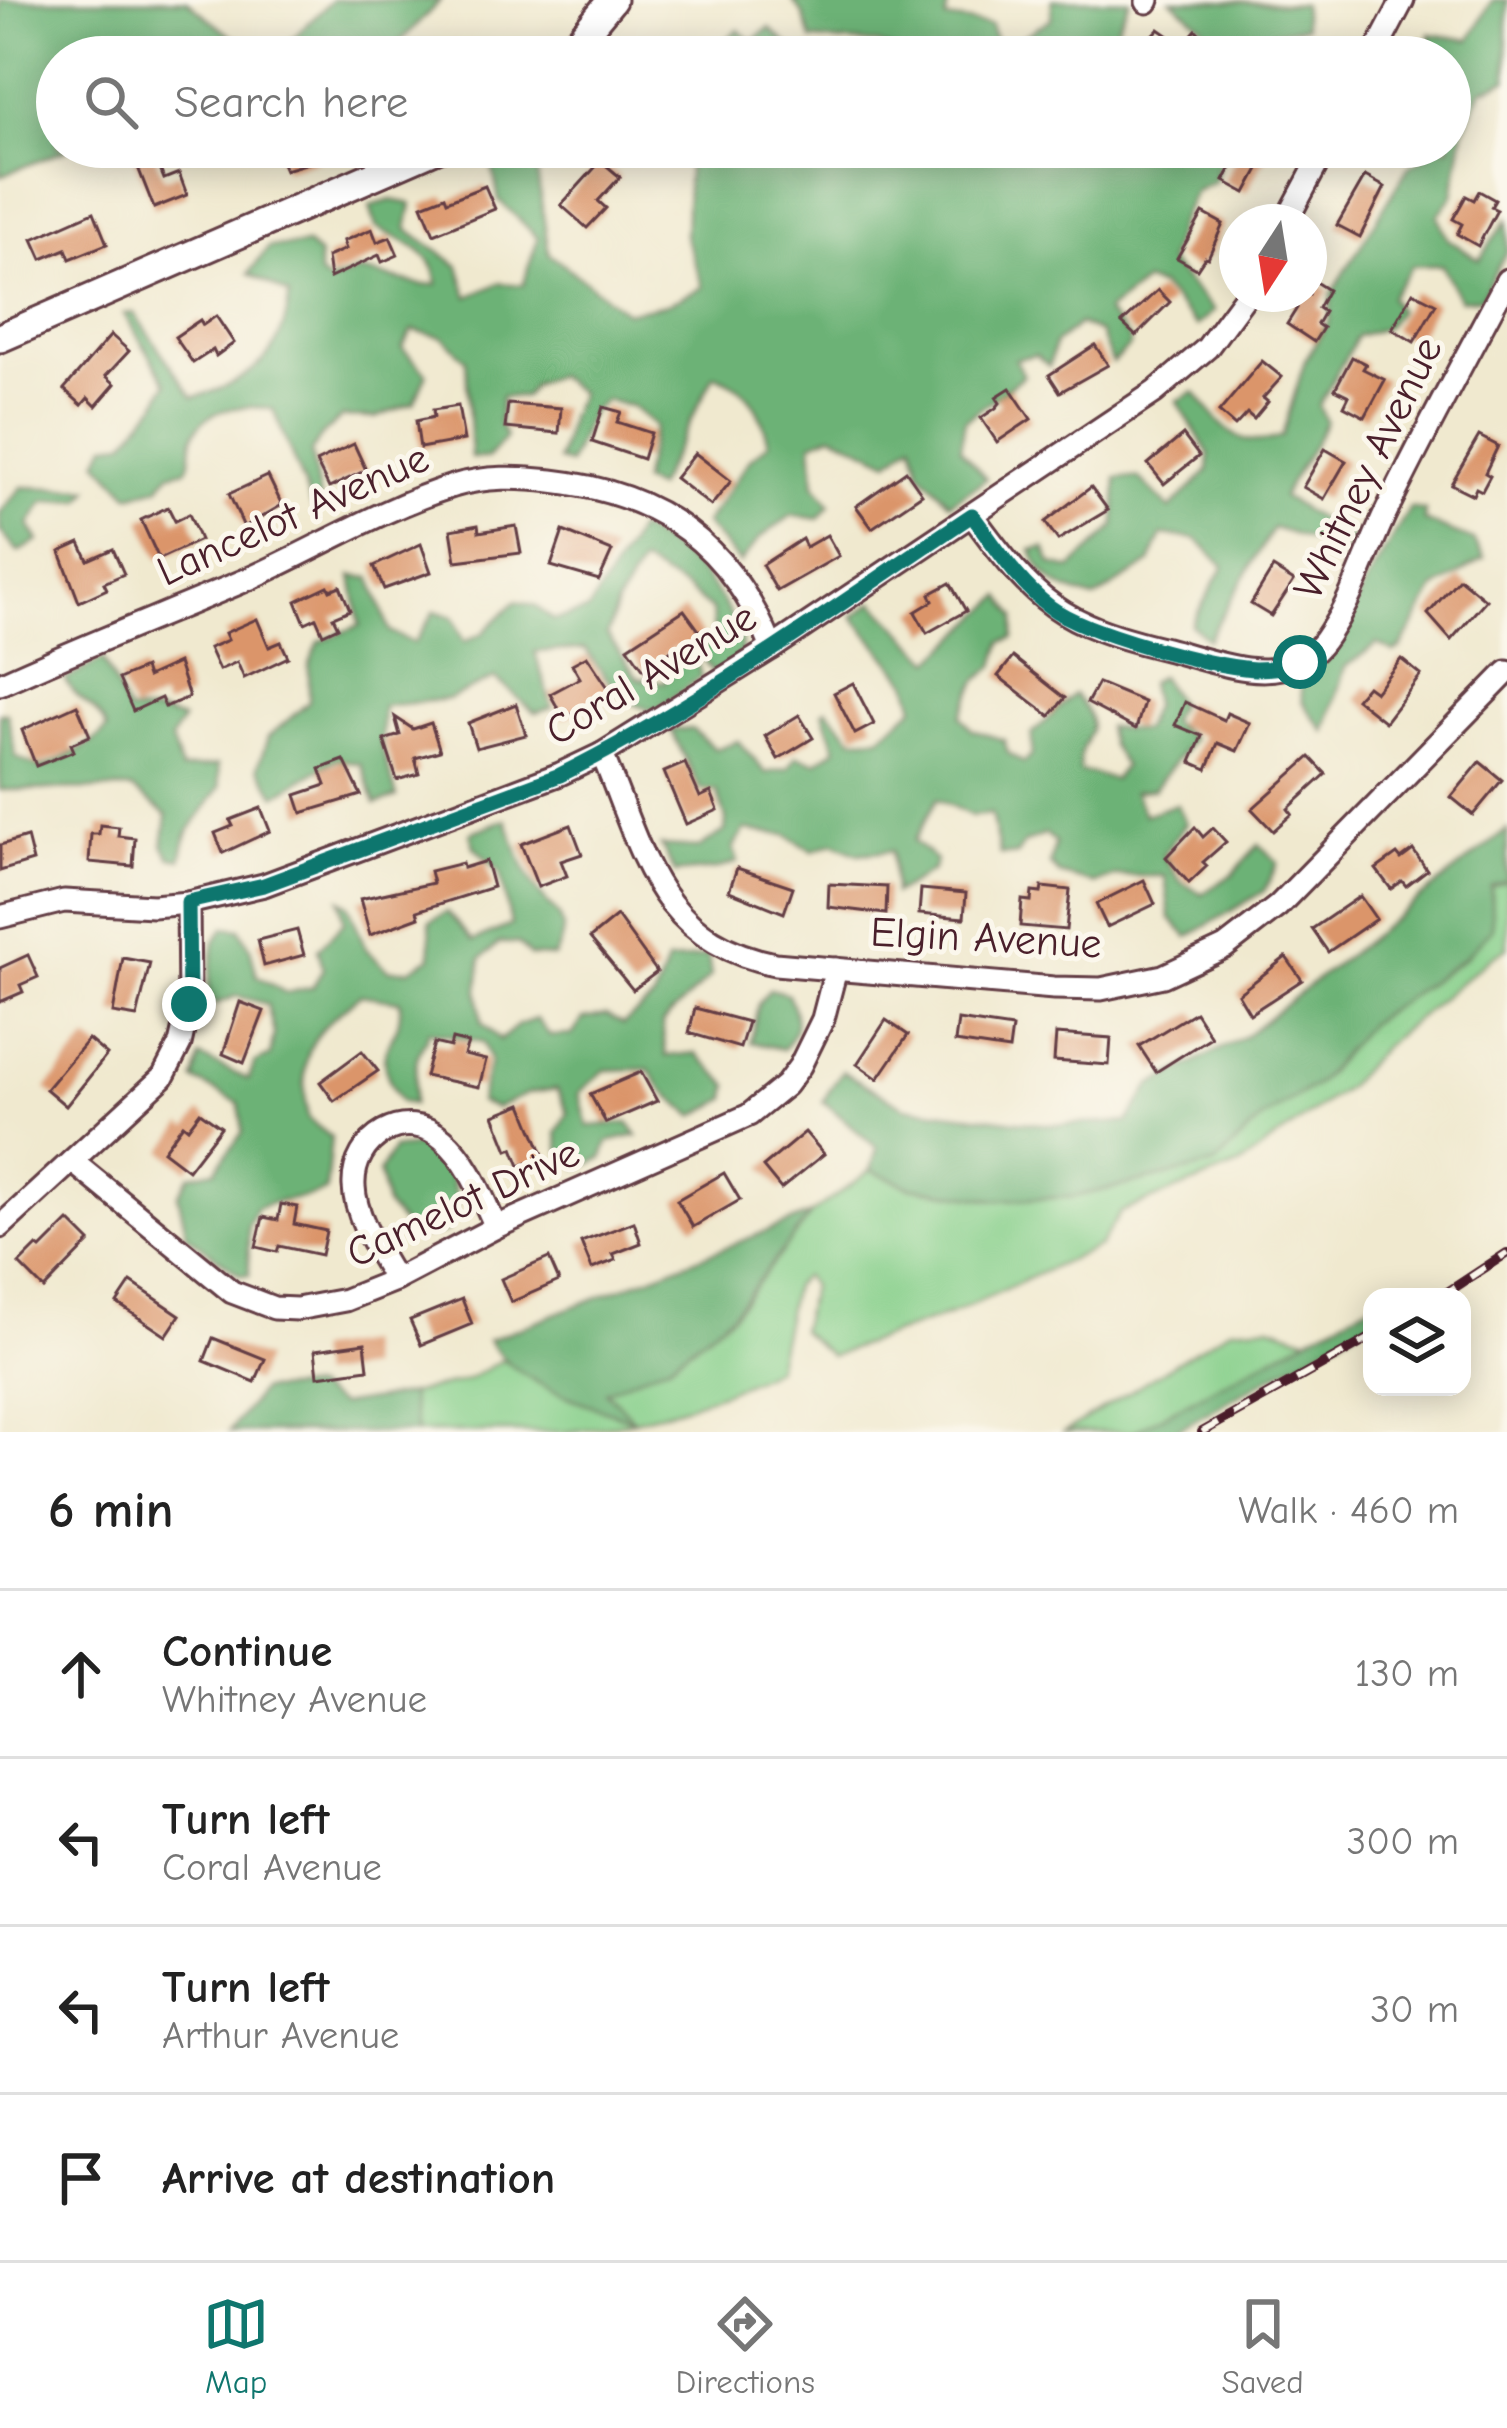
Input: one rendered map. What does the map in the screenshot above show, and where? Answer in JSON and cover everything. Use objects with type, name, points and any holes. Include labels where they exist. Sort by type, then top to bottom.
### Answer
[{"type":"street","points":[[582,36],[612,0]]},
{"type":"street","points":[[1384,36],[1403,0]]},
{"type":"street","points":[[0,338],[392,168]]},
{"type":"street","points":[[1296,204],[1315,168]]},
{"type":"street","name":"Whitney Avenue","points":[[972,515],[1036,595],[1073,621],[1117,638],[1248,669],[1278,669],[1300,662],[1318,648],[1343,609],[1385,514],[1499,316],[1507,280]]},
{"type":"street","name":"Coral Avenue","points":[[0,917],[64,902],[153,906],[188,902],[264,885],[560,775],[772,648],[1155,392],[1191,364],[1235,312]]},
{"type":"street","name":"Lancelot Avenue","points":[[0,684],[260,573],[408,503],[497,477],[610,491],[673,518],[722,565],[760,620],[772,648]]},
{"type":"street","name":"Elgin Avenue","points":[[602,754],[660,890],[688,927],[710,942],[753,960],[1101,989],[1162,976],[1225,947],[1279,906],[1507,672]]},
{"type":"street","points":[[0,1227],[163,1077],[180,1044],[189,1004],[188,902]]},
{"type":"street","name":"Camelot Drive","points":[[72,1161],[198,1266],[253,1302],[274,1308],[321,1306],[395,1280],[496,1227],[728,1127],[768,1101],[786,1085],[813,1045],[836,969]]},
{"type":"street","points":[[395,1280],[373,1243],[353,1190],[356,1162],[369,1141],[391,1128],[413,1123],[447,1142],[477,1186],[496,1227]]},
{"type":"green space","points":[[0,0],[186,0],[231,36],[36,36],[36,162],[0,176]]},
{"type":"green space","points":[[332,0],[441,0],[406,36],[295,36]]},
{"type":"green space","points":[[792,0],[948,0],[946,19],[991,25],[994,36],[810,36],[803,14]]},
{"type":"green space","points":[[1052,0],[1130,0],[1113,36],[1024,36],[1051,19]]},
{"type":"green space","points":[[1171,0],[1302,4],[1304,27],[1269,36],[1209,36]]},
{"type":"green space","points":[[1492,0],[1507,0],[1507,80],[1482,90],[1471,114],[1471,38]]},
{"type":"green space","points":[[493,168],[536,168],[549,254],[626,312],[667,304],[703,287],[685,236],[688,168],[1218,168],[1214,182],[1195,191],[1179,222],[1168,262],[1214,311],[1197,326],[1161,287],[1145,282],[1106,312],[1129,338],[1130,346],[1112,363],[1100,333],[1079,324],[1055,343],[1049,366],[1036,355],[1015,359],[1023,376],[965,420],[960,448],[986,479],[950,503],[920,471],[913,442],[890,461],[833,434],[812,442],[815,484],[830,505],[819,519],[792,515],[760,538],[740,563],[705,524],[750,459],[769,443],[751,400],[736,385],[714,375],[656,488],[641,482],[655,426],[631,406],[605,400],[591,412],[569,464],[558,461],[580,393],[556,376],[534,384],[524,397],[501,397],[499,424],[506,437],[488,458],[471,458],[466,360],[443,337],[413,330],[402,348],[427,373],[414,403],[375,418],[342,417],[311,452],[322,509],[314,511],[273,409],[241,407],[210,416],[195,432],[187,469],[170,473],[159,487],[130,495],[98,461],[107,444],[125,442],[167,383],[124,314],[134,313],[193,397],[213,391],[247,375],[272,350],[280,334],[289,295],[249,273],[269,247],[307,245],[319,255],[319,275],[329,282],[360,271],[437,284],[424,255],[376,227],[370,206],[392,200],[412,204],[407,229],[459,266],[468,297],[500,283],[523,285],[538,238],[499,200]]},
{"type":"green space","points":[[1408,168],[1458,168],[1453,195],[1438,216],[1448,239],[1479,260],[1507,220],[1507,250],[1481,298],[1460,299],[1442,265],[1412,266],[1390,297],[1398,311],[1385,328],[1357,336],[1319,406],[1326,421],[1282,497],[1355,540],[1344,550],[1273,528],[1208,639],[1191,625],[1224,566],[1197,539],[1162,535],[1150,563],[1094,599],[1056,583],[1042,570],[1032,550],[1045,548],[1052,564],[1071,569],[1115,526],[1117,478],[1139,478],[1170,509],[1208,471],[1209,454],[1177,401],[1195,392],[1222,425],[1242,438],[1266,441],[1282,436],[1305,360],[1329,321],[1332,293]]},
{"type":"green space","points":[[22,487],[90,489],[82,500],[44,502],[29,525],[39,541],[18,552],[0,531],[0,513]]},
{"type":"green space","points":[[1410,508],[1425,511],[1424,521],[1473,540],[1484,558],[1434,590],[1401,648],[1394,652],[1377,644],[1345,667],[1325,732],[1302,701],[1300,677],[1336,643]]},
{"type":"green space","points":[[638,529],[683,557],[715,591],[741,640],[740,654],[731,665],[714,674],[700,655],[714,633],[712,611],[689,591],[641,563],[618,602],[607,635],[638,678],[664,682],[683,662],[698,665],[701,677],[655,711],[622,696],[585,649],[535,652],[552,708],[535,713],[495,678],[449,699],[383,706],[381,745],[397,797],[376,804],[361,764],[336,759],[276,795],[258,767],[268,737],[309,702],[309,666],[319,642],[360,625],[352,576],[371,578],[390,632],[414,643],[435,611],[453,617],[464,642],[483,633],[516,601],[535,606],[554,620],[588,611]]},
{"type":"green space","points":[[1002,596],[1016,617],[1014,638],[1002,642],[995,666],[977,681],[961,716],[972,730],[1004,740],[1008,753],[1024,763],[1032,755],[1032,734],[1074,694],[1091,727],[1080,771],[1114,779],[1124,766],[1110,744],[1107,727],[1142,731],[1153,704],[1149,683],[1160,676],[1178,704],[1170,722],[1192,739],[1154,789],[1134,792],[1144,815],[1177,804],[1186,823],[1163,855],[1181,882],[1202,894],[1233,874],[1259,844],[1278,863],[1264,891],[1188,937],[1170,918],[1165,876],[1116,876],[1095,884],[1059,874],[1050,864],[1055,843],[1046,834],[1024,843],[1017,855],[1000,855],[991,814],[972,816],[937,799],[914,841],[936,861],[932,871],[894,894],[892,851],[858,854],[833,843],[813,851],[786,835],[745,830],[733,848],[738,862],[675,873],[661,846],[699,848],[725,831],[726,819],[717,791],[701,790],[671,730],[692,729],[715,749],[738,741],[766,773],[789,768],[796,756],[816,762],[836,749],[823,712],[827,709],[853,738],[880,737],[915,707],[908,682],[853,616],[874,602],[932,661]]},
{"type":"green space","points":[[103,659],[128,712],[160,713],[182,720],[171,740],[181,770],[218,765],[220,787],[187,834],[181,859],[170,857],[163,845],[167,815],[132,789],[0,790],[0,713],[7,713],[16,757],[40,768],[76,752],[107,729],[65,680]]},
{"type":"green space","points":[[506,819],[528,876],[558,915],[563,931],[554,957],[530,956],[518,943],[499,943],[481,959],[482,1023],[500,1040],[518,1025],[536,1019],[550,1036],[572,1035],[583,1019],[606,1015],[623,1024],[654,999],[667,962],[708,956],[711,976],[662,1023],[666,1056],[696,1053],[729,1085],[727,1099],[694,1116],[663,1090],[649,1069],[605,1070],[579,1093],[588,1126],[628,1123],[638,1135],[608,1142],[603,1158],[580,1168],[562,1157],[557,1133],[568,1113],[557,1089],[529,1093],[496,1108],[479,1102],[490,1061],[483,1042],[429,1031],[417,1058],[413,1104],[401,1102],[385,1067],[400,1001],[360,995],[318,1034],[306,1061],[308,1119],[331,1137],[326,1191],[256,1208],[248,1226],[249,1275],[240,1275],[187,1235],[178,1195],[190,1175],[215,1170],[243,1132],[239,1103],[194,1080],[200,1057],[248,1079],[255,1063],[270,1056],[274,1034],[267,1004],[237,996],[216,1004],[207,997],[215,941],[225,927],[240,929],[257,976],[286,993],[313,987],[323,968],[318,949],[344,922],[340,899],[348,904],[366,949],[388,970],[409,970],[431,957],[430,921],[447,912],[473,941],[511,925],[500,872],[474,847],[470,833]]},
{"type":"green space","points":[[1507,830],[1507,880],[1491,886],[1492,929],[1465,957],[1368,1024],[1317,1084],[1262,1119],[1214,1165],[1073,1197],[996,1200],[911,1187],[871,1170],[877,1148],[823,1101],[842,1071],[905,1107],[1049,1125],[1128,1122],[1151,1086],[1245,1036]]},
{"type":"green space","points":[[1507,880],[1507,948],[1386,1044],[1346,1088],[1239,1166],[1121,1212],[1099,1246],[951,1314],[831,1356],[800,1330],[811,1286],[804,1276],[793,1286],[775,1368],[727,1391],[644,1418],[590,1429],[416,1432],[410,1394],[467,1380],[502,1360],[569,1397],[632,1418],[605,1391],[670,1363],[732,1315],[811,1214],[871,1170],[911,1187],[996,1200],[1073,1197],[1214,1165],[1262,1119],[1317,1083],[1368,1024],[1466,957],[1491,886]]},
{"type":"green space","points":[[770,989],[788,994],[794,1009],[795,1029],[783,1049],[751,1042],[758,1004]]},
{"type":"green space","points":[[423,1145],[449,1172],[458,1202],[445,1233],[414,1237],[386,1206],[379,1172],[393,1149]]},
{"type":"green space","points":[[811,1214],[732,1314],[670,1363],[606,1391],[635,1420],[535,1381],[488,1340]]},
{"type":"green space","points":[[1363,1308],[1363,1325],[1173,1432],[1132,1432]]},
{"type":"green space","points":[[1270,1325],[1309,1338],[1132,1432],[1065,1432],[1231,1328]]},
{"type":"green space","points":[[313,1388],[339,1405],[410,1394],[416,1432],[229,1432],[261,1390]]},
{"type":"building","points":[[138,168],[160,168],[164,179],[179,173],[187,195],[154,208]]},
{"type":"building","points":[[595,168],[609,168],[620,177],[598,201],[606,208],[587,228],[561,205]]},
{"type":"building","points":[[1231,168],[1259,168],[1246,193],[1224,181]]},
{"type":"building","points":[[1365,176],[1385,187],[1360,237],[1337,225]]},
{"type":"building","points":[[485,186],[495,209],[434,234],[422,205]]},
{"type":"building","points":[[1479,191],[1495,200],[1491,207],[1497,210],[1478,246],[1457,234],[1462,224],[1453,219],[1466,196],[1474,200]]},
{"type":"building","points":[[94,212],[107,244],[70,259],[66,249],[42,259],[33,239]]},
{"type":"building","points":[[1203,213],[1219,222],[1208,258],[1197,269],[1177,258]]},
{"type":"building","points":[[372,229],[377,242],[390,237],[398,255],[382,262],[379,255],[330,278],[327,257],[346,249],[343,241]]},
{"type":"building","points":[[1158,290],[1170,302],[1136,336],[1122,323]]},
{"type":"building","points":[[1413,292],[1436,304],[1414,342],[1392,329]]},
{"type":"building","points":[[1294,312],[1324,312],[1317,324],[1323,328],[1314,342],[1287,324]]},
{"type":"building","points":[[216,316],[234,343],[216,356],[213,350],[193,363],[175,337],[200,320],[203,325]]},
{"type":"building","points":[[111,335],[129,351],[106,376],[115,384],[96,406],[88,398],[82,405],[64,389]]},
{"type":"building","points":[[1095,345],[1108,365],[1060,392],[1049,375]]},
{"type":"building","points":[[1352,357],[1385,380],[1365,417],[1344,406],[1349,396],[1335,389]]},
{"type":"building","points":[[1262,361],[1282,377],[1263,398],[1268,402],[1254,419],[1247,413],[1235,426],[1219,412]]},
{"type":"building","points":[[1010,388],[1031,419],[997,442],[981,418],[996,408],[1000,403],[996,397]]},
{"type":"building","points":[[508,404],[561,408],[559,433],[505,428]]},
{"type":"building","points":[[458,406],[464,440],[420,448],[416,421],[434,417],[433,410]]},
{"type":"building","points":[[603,407],[621,412],[617,422],[651,433],[643,459],[592,442]]},
{"type":"building","points":[[1183,435],[1199,456],[1164,484],[1148,464]]},
{"type":"building","points":[[1479,436],[1498,446],[1485,473],[1490,476],[1482,491],[1476,488],[1473,495],[1451,484]]},
{"type":"building","points":[[354,444],[366,470],[329,488],[316,462]]},
{"type":"building","points":[[1325,449],[1346,461],[1324,499],[1303,487]]},
{"type":"building","points":[[695,453],[731,481],[711,506],[675,478]]},
{"type":"building","points":[[906,471],[922,494],[872,528],[856,506]]},
{"type":"building","points":[[268,476],[282,505],[244,527],[229,494]]},
{"type":"building","points":[[1091,487],[1108,510],[1058,540],[1045,522]]},
{"type":"building","points":[[168,507],[175,521],[189,514],[200,540],[159,559],[141,520]]},
{"type":"building","points":[[478,525],[479,532],[516,526],[521,553],[456,561],[451,530]]},
{"type":"building","points":[[563,531],[612,551],[599,580],[551,566]]},
{"type":"building","points":[[827,535],[839,556],[777,591],[762,565],[802,539],[806,547]]},
{"type":"building","points":[[80,543],[88,560],[113,549],[124,574],[104,583],[107,589],[79,602],[60,552]]},
{"type":"building","points":[[421,544],[431,572],[384,589],[374,566]]},
{"type":"building","points":[[1273,568],[1294,581],[1271,616],[1251,604]]},
{"type":"building","points":[[1459,578],[1486,600],[1451,640],[1428,614]]},
{"type":"building","points":[[950,583],[966,611],[927,633],[915,612],[933,601],[930,594]]},
{"type":"building","points":[[328,586],[330,590],[340,586],[350,610],[333,617],[338,627],[323,634],[316,618],[305,623],[296,601]]},
{"type":"building","points":[[684,610],[703,636],[681,652],[677,646],[644,670],[628,647]]},
{"type":"building","points":[[257,619],[269,647],[281,642],[288,657],[244,678],[237,662],[219,670],[209,648],[228,640],[225,633]]},
{"type":"building","points":[[587,656],[611,692],[564,719],[550,694],[580,678],[572,664]]},
{"type":"building","points":[[1013,657],[1065,698],[1050,716],[998,676]]},
{"type":"building","points":[[1401,659],[1421,675],[1385,722],[1356,699],[1367,686],[1375,692]]},
{"type":"building","points":[[178,663],[189,697],[165,707],[161,698],[133,711],[119,679],[144,668],[147,677]]},
{"type":"building","points":[[853,683],[874,724],[855,734],[834,693]]},
{"type":"building","points":[[1098,683],[1144,702],[1136,729],[1087,703]]},
{"type":"building","points":[[1185,702],[1224,720],[1227,713],[1250,723],[1237,751],[1218,743],[1207,769],[1191,762],[1202,736],[1175,725]]},
{"type":"building","points":[[516,704],[526,735],[476,748],[468,723]]},
{"type":"building","points":[[77,705],[90,736],[71,744],[74,751],[36,766],[22,730]]},
{"type":"building","points":[[799,715],[813,738],[778,759],[765,736]]},
{"type":"building","points":[[395,717],[413,729],[431,723],[440,751],[415,758],[419,774],[397,780],[384,740],[400,735]]},
{"type":"building","points":[[1310,757],[1326,774],[1288,809],[1292,814],[1273,831],[1252,809]]},
{"type":"building","points":[[344,760],[361,795],[302,813],[296,795],[326,785],[320,769]]},
{"type":"building","points":[[1480,762],[1502,780],[1473,815],[1451,797]]},
{"type":"building","points":[[685,763],[700,797],[711,792],[718,810],[686,824],[664,772]]},
{"type":"building","points":[[261,808],[270,831],[223,853],[215,833],[233,826],[230,820]]},
{"type":"building","points":[[100,825],[119,827],[118,836],[135,838],[133,866],[89,862],[91,834],[99,834]]},
{"type":"building","points":[[571,825],[582,854],[561,861],[567,876],[538,887],[521,844]]},
{"type":"building","points":[[1195,827],[1203,837],[1213,828],[1226,842],[1203,862],[1207,866],[1189,883],[1166,857]]},
{"type":"building","points":[[27,837],[33,861],[0,871],[0,845]]},
{"type":"building","points":[[1413,850],[1427,870],[1406,886],[1402,881],[1391,889],[1376,869],[1397,854],[1401,859]]},
{"type":"building","points":[[486,861],[493,887],[417,911],[419,917],[370,935],[360,899],[433,883],[430,871]]},
{"type":"building","points":[[737,868],[793,887],[784,913],[729,891]]},
{"type":"building","points":[[1144,880],[1155,904],[1107,927],[1096,904]]},
{"type":"building","points":[[829,884],[887,887],[886,914],[828,907]]},
{"type":"building","points":[[1042,887],[1070,890],[1066,930],[1020,926],[1022,900],[1031,901],[1032,892],[1041,893]]},
{"type":"building","points":[[921,889],[966,893],[964,918],[919,914]]},
{"type":"building","points":[[1360,896],[1376,919],[1328,952],[1312,929]]},
{"type":"building","points":[[617,916],[657,972],[633,990],[590,938]]},
{"type":"building","points":[[297,930],[304,955],[264,966],[258,940]]},
{"type":"building","points":[[28,955],[38,977],[20,985],[23,992],[0,1002],[0,968]]},
{"type":"building","points":[[1286,957],[1302,980],[1250,1014],[1238,994]]},
{"type":"building","points":[[123,958],[150,963],[137,1017],[113,1013]]},
{"type":"building","points":[[240,1002],[264,1011],[244,1063],[223,1054]]},
{"type":"building","points":[[695,1008],[748,1022],[740,1048],[689,1033]]},
{"type":"building","points":[[1195,1012],[1211,1037],[1156,1072],[1139,1046]]},
{"type":"building","points":[[886,1020],[908,1035],[878,1079],[857,1064]]},
{"type":"building","points":[[958,1020],[1012,1028],[1009,1050],[955,1042]]},
{"type":"building","points":[[1056,1034],[1111,1038],[1109,1065],[1054,1061]]},
{"type":"building","points":[[88,1039],[107,1055],[66,1106],[46,1089]]},
{"type":"building","points":[[452,1039],[468,1043],[464,1055],[486,1060],[479,1087],[425,1076],[434,1043],[450,1047]]},
{"type":"building","points":[[362,1051],[378,1071],[334,1101],[320,1082]]},
{"type":"building","points":[[641,1072],[657,1101],[606,1123],[590,1094]]},
{"type":"building","points":[[522,1104],[544,1157],[520,1166],[494,1115]]},
{"type":"building","points":[[200,1112],[221,1127],[188,1170],[163,1151],[183,1124],[188,1128]]},
{"type":"building","points":[[805,1132],[824,1154],[781,1189],[763,1167]]},
{"type":"building","points":[[724,1173],[740,1200],[693,1227],[677,1200]]},
{"type":"building","points":[[281,1204],[297,1207],[294,1224],[326,1231],[321,1255],[279,1246],[277,1252],[256,1247],[263,1217],[278,1220]]},
{"type":"building","points":[[69,1221],[90,1242],[44,1289],[19,1264]]},
{"type":"building","points":[[634,1222],[641,1243],[592,1269],[581,1242]]},
{"type":"building","points":[[549,1258],[559,1281],[511,1302],[501,1279]]},
{"type":"building","points":[[131,1282],[180,1315],[166,1336],[117,1303]]},
{"type":"building","points":[[462,1299],[472,1324],[421,1345],[410,1320]]},
{"type":"building","points":[[213,1338],[265,1359],[255,1382],[204,1361]]},
{"type":"building","points":[[365,1343],[368,1369],[318,1376],[315,1350]]},
{"type":"railway","points":[[1454,1288],[1507,1253]]},
{"type":"railway","points":[[1202,1432],[1363,1342]]},
{"type":"route","points":[[189,1004],[188,902],[264,885],[560,775],[772,648],[972,515],[1036,595],[1073,621],[1117,638],[1248,669],[1278,669],[1300,662]]}]
